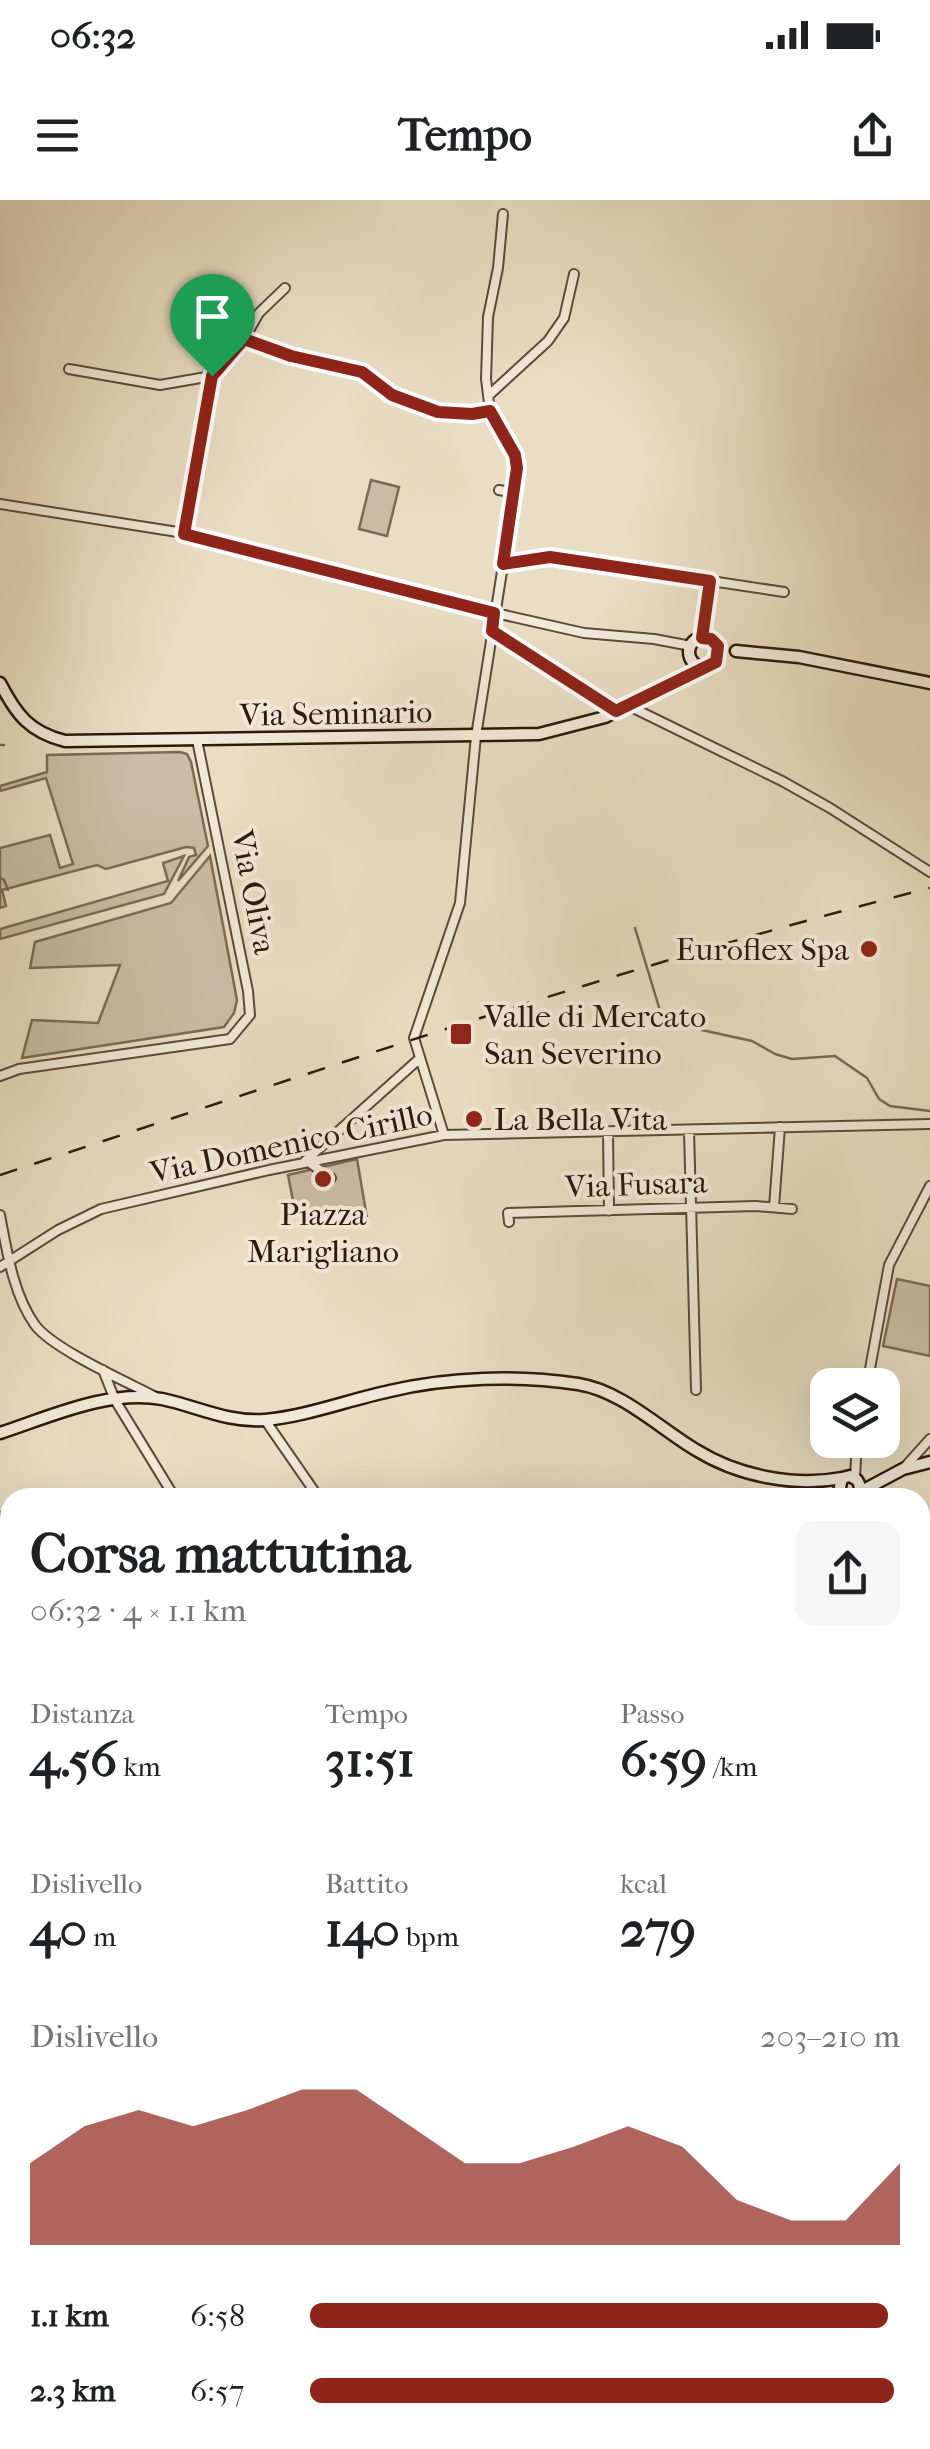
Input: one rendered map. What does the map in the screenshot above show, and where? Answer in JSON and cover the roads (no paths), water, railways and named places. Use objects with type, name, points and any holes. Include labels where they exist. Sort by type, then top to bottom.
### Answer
[{"type":"main road","points":[[684,677],[691,646],[702,638],[736,651],[814,660],[930,683]]},
{"type":"main road","points":[[718,646],[718,658]]},
{"type":"main road","points":[[691,658],[705,667],[736,651]]},
{"type":"main road","name":"Via Seminario","points":[[197,740],[540,734],[572,728],[616,711],[705,667]]},
{"type":"main road","points":[[0,683],[21,720],[49,738],[197,740]]},
{"type":"main road","points":[[0,1433],[116,1400],[159,1398],[224,1417],[265,1420],[447,1380],[580,1384],[643,1414],[698,1452],[726,1464],[829,1488]]},
{"type":"main road","points":[[863,1488],[903,1469],[930,1462]]},
{"type":"main road","points":[[817,1483],[849,1478],[870,1484]]},
{"type":"main road","points":[[848,1488],[849,1478]]},
{"type":"main road","points":[[848,1488],[849,1478]]},
{"type":"street","points":[[444,1136],[414,1038],[460,903],[476,736],[515,494],[515,455],[490,411],[485,353],[502,214]]},
{"type":"street","points":[[488,396],[548,341],[564,318],[574,274]]},
{"type":"street","points":[[184,534],[212,376],[244,339],[259,313],[285,288]]},
{"type":"street","points":[[244,339],[291,356],[362,372],[392,395],[438,412],[490,411]]},
{"type":"street","points":[[69,369],[160,386],[212,376]]},
{"type":"street","points":[[499,490],[515,494]]},
{"type":"street","points":[[0,504],[184,534],[584,633],[654,638],[691,646]]},
{"type":"street","points":[[503,564],[550,557],[784,592]]},
{"type":"street","points":[[702,638],[710,581]]},
{"type":"street","points":[[492,631],[616,711]]},
{"type":"street","points":[[627,705],[830,808],[930,872]]},
{"type":"street","name":"Via Oliva","points":[[0,1076],[19,1069],[230,1040],[250,1015],[245,972],[197,740]]},
{"type":"street","points":[[331,1178],[305,1164],[419,1059]]},
{"type":"street","name":"Via Domenico Cirillo","points":[[0,1266],[101,1209],[444,1136],[930,1124]]},
{"type":"street","points":[[774,1206],[780,1128]]},
{"type":"street","points":[[689,1130],[696,1390]]},
{"type":"street","points":[[608,1132],[608,1211]]},
{"type":"street","points":[[869,1368],[890,1265],[930,1186]]},
{"type":"street","name":"Via Fusara","points":[[509,1222],[508,1214],[692,1207],[792,1209]]},
{"type":"street","points":[[0,1215],[9,1260],[36,1328],[159,1398]]},
{"type":"street","points":[[104,1370],[116,1400],[169,1488]]},
{"type":"street","points":[[265,1420],[312,1488]]},
{"type":"street","points":[[903,1469],[930,1439]]},
{"type":"street","points":[[849,1478],[853,1458]]},
{"type":"waterway","points":[[0,878],[8,890]]},
{"type":"waterway","points":[[635,928],[661,1014],[688,1027],[752,1041],[792,1059],[835,1056],[867,1078],[879,1099],[890,1106],[930,1111]]},
{"type":"railway","points":[[0,1175],[579,987],[930,888]]},
{"type":"place","name":"Euroflex Spa","points":[[869,949]]},
{"type":"place","name":"Valle di Mercato San Severino","points":[[461,1034]]},
{"type":"place","name":"La Bella Vita","points":[[474,1119]]},
{"type":"place","name":"Piazza Marigliano","points":[[323,1179]]}]
